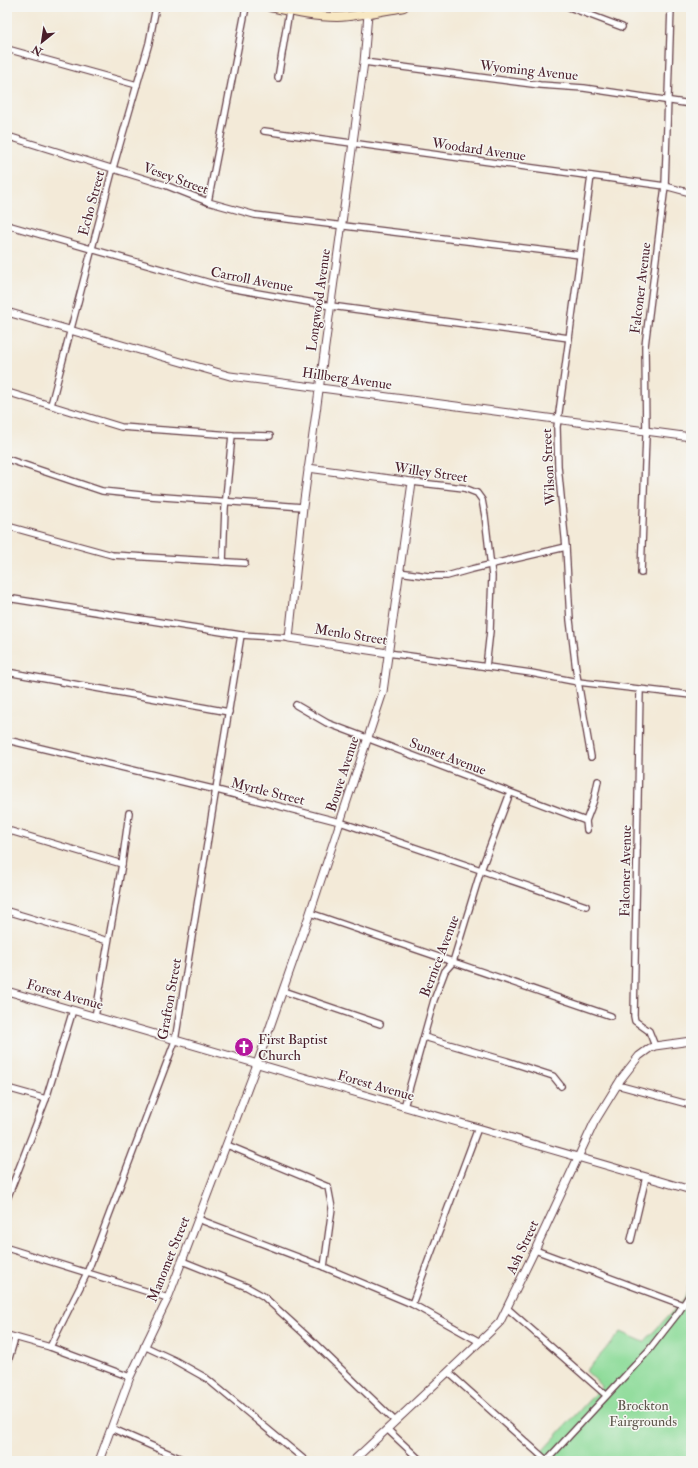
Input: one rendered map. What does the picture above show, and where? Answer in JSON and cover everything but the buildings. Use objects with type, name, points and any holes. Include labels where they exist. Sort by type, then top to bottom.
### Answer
[{"type":"main road","points":[[270,7],[289,9],[309,15],[328,17],[368,14],[404,7]]},
{"type":"street","name":"Echo Street","points":[[51,405],[113,168],[149,43],[156,7]]},
{"type":"street","points":[[208,202],[246,7]]},
{"type":"street","points":[[569,7],[622,27]]},
{"type":"street","name":"Falconer Avenue","points":[[641,573],[646,335],[665,186],[671,7]]},
{"type":"street","points":[[278,78],[289,9]]},
{"type":"street","name":"Longwood Avenue","points":[[289,638],[303,506],[364,62],[368,14]]},
{"type":"street","points":[[7,49],[137,85]]},
{"type":"street","name":"Wyoming Avenue","points":[[364,62],[540,86],[584,88],[668,102],[691,104]]},
{"type":"street","name":"Woodard Avenue","points":[[264,131],[665,186],[691,193]]},
{"type":"street","name":"Vesey Street","points":[[7,136],[165,185],[208,202],[255,215],[580,255]]},
{"type":"street","name":"Wilson Street","points":[[591,176],[558,419],[558,466],[566,547],[570,620],[578,682],[591,757]]},
{"type":"street","name":"Carroll Avenue","points":[[7,224],[224,287],[331,306],[569,338]]},
{"type":"street","name":"Hillberg Avenue","points":[[7,312],[230,376],[691,437]]},
{"type":"street","points":[[7,392],[121,427],[232,435],[270,436]]},
{"type":"street","points":[[223,562],[226,500],[232,435]]},
{"type":"street","points":[[7,460],[102,491],[150,496],[303,506]]},
{"type":"street","name":"Willey Street","points":[[308,468],[464,488],[473,491],[480,496],[485,516],[491,564]]},
{"type":"street","name":"Bouve Avenue","points":[[257,1064],[310,913],[383,692],[412,482]]},
{"type":"street","points":[[7,526],[112,555],[245,562]]},
{"type":"street","points":[[399,572],[428,576],[447,576],[491,564],[566,547]]},
{"type":"street","points":[[486,667],[491,621],[491,564]]},
{"type":"street","name":"Menlo Street","points":[[7,598],[241,635],[289,638],[532,673],[578,682],[691,695]]},
{"type":"street","name":"Grafton Street","points":[[50,1347],[87,1273],[175,1041],[241,635]]},
{"type":"street","points":[[7,672],[229,712]]},
{"type":"street","name":"Falconer Avenue","points":[[640,689],[634,1016],[635,1021],[649,1031],[655,1046]]},
{"type":"street","name":"Sunset Avenue","points":[[296,705],[327,723],[586,821]]},
{"type":"street","name":"Myrtle Street","points":[[7,740],[216,790],[340,822],[586,906]]},
{"type":"street","points":[[587,830],[586,821],[594,800],[598,781]]},
{"type":"street","name":"Bernice Avenue","points":[[404,1107],[434,1000],[445,971],[453,962],[481,870],[510,793]]},
{"type":"street","points":[[95,1017],[122,864],[129,813]]},
{"type":"street","points":[[7,830],[122,864]]},
{"type":"street","points":[[7,911],[108,941]]},
{"type":"street","points":[[310,913],[611,1016]]},
{"type":"street","name":"Forest Avenue","points":[[7,991],[691,1190]]},
{"type":"street","points":[[283,991],[380,1024]]},
{"type":"street","points":[[7,1199],[46,1099],[73,1010]]},
{"type":"street","points":[[424,1037],[553,1076],[561,1086]]},
{"type":"street","name":"Ash Street","points":[[353,1461],[500,1322],[598,1115],[617,1085],[639,1056],[655,1046],[691,1041]]},
{"type":"street","name":"Manomet Street","points":[[99,1461],[130,1377],[168,1298],[257,1064]]},
{"type":"street","points":[[617,1085],[691,1105]]},
{"type":"street","points":[[7,1088],[46,1099]]},
{"type":"street","points":[[412,1304],[478,1128]]},
{"type":"street","points":[[227,1145],[328,1187],[332,1208],[324,1267]]},
{"type":"street","points":[[631,1240],[646,1177]]},
{"type":"street","points":[[198,1219],[324,1267],[412,1304],[480,1342]]},
{"type":"street","points":[[7,1248],[168,1298]]},
{"type":"street","points":[[535,1250],[683,1305]]},
{"type":"street","points":[[182,1261],[247,1287],[263,1296],[395,1421]]},
{"type":"street","points":[[448,1372],[546,1461],[649,1350],[691,1293]]},
{"type":"street","points":[[507,1308],[606,1395]]},
{"type":"street","points":[[7,1335],[50,1347],[130,1377]]},
{"type":"street","points":[[7,1365],[14,1338]]},
{"type":"street","points":[[144,1346],[174,1360],[206,1378],[306,1461]]},
{"type":"street","points":[[110,1428],[186,1461]]},
{"type":"street","points":[[387,1429],[421,1461]]},
{"type":"green space","name":"Brockton Fairgrounds","points":[[691,1278],[691,1461],[533,1461],[602,1386],[586,1371],[621,1332],[644,1342],[684,1299]]},
{"type":"place","name":"First Baptist Church","points":[[244,1047]]}]
